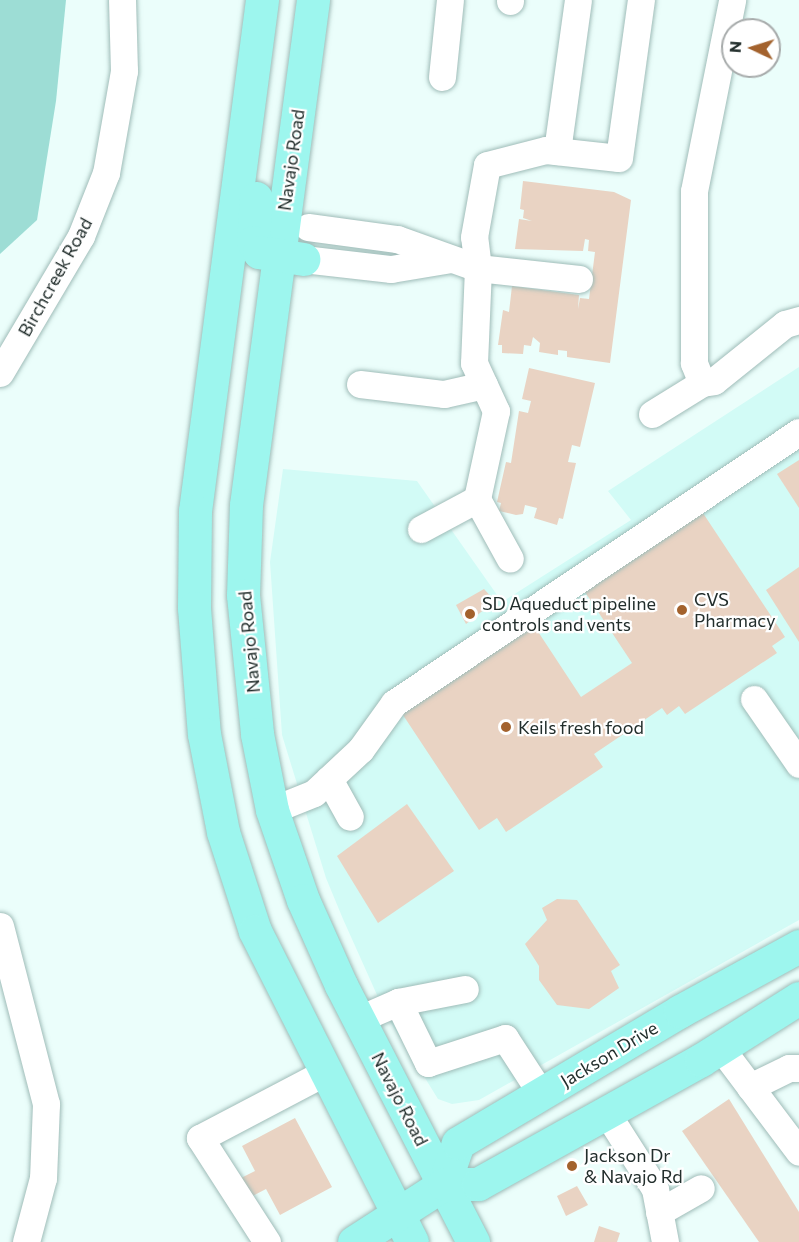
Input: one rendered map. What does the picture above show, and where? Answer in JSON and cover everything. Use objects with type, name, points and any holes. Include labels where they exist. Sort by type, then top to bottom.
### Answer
[{"type":"main road","points":[[262,0],[195,511],[194,608],[204,734],[223,832],[255,931],[324,1073],[412,1242]]},
{"type":"main road","points":[[272,0],[276,31],[253,242],[259,252],[291,258]]},
{"type":"main road","name":"Navajo Road","points":[[313,0],[288,187],[291,258],[246,505],[243,595],[257,734],[272,810],[303,900],[359,1019],[473,1242]]},
{"type":"main road","points":[[288,187],[308,227]]},
{"type":"main road","name":"Jackson Drive","points":[[444,1184],[458,1143],[680,1011],[799,946]]},
{"type":"main road","points":[[354,1242],[444,1184],[478,1184],[720,1047],[799,998]]},
{"type":"street","name":"Birchcreek Road","points":[[0,373],[81,236],[106,173],[124,71],[122,0]]},
{"type":"street","points":[[442,77],[450,0]]},
{"type":"street","points":[[557,151],[578,0]]},
{"type":"street","points":[[510,559],[477,499],[496,411],[474,363],[478,268],[474,237],[487,165],[546,150],[619,158],[640,0]]},
{"type":"street","points":[[702,382],[694,363],[694,191],[732,0]]},
{"type":"street","points":[[308,227],[397,239],[478,268],[579,279]]},
{"type":"street","points":[[360,266],[371,262],[377,252],[374,240],[363,235]]},
{"type":"street","points":[[291,258],[391,269],[452,259]]},
{"type":"street","points":[[652,414],[702,382],[722,376],[785,324],[799,320]]},
{"type":"street","points":[[360,384],[444,394],[484,385]]},
{"type":"street","points":[[272,810],[314,793],[361,749],[394,703],[799,432]]},
{"type":"street","points":[[421,529],[477,499]]},
{"type":"street","points":[[754,699],[799,764]]},
{"type":"street","points":[[329,779],[350,817]]},
{"type":"street","points":[[0,926],[7,982],[46,1104],[47,1126],[43,1178],[26,1242]]},
{"type":"street","points":[[359,1019],[398,1002],[465,989]]},
{"type":"street","points":[[398,1002],[428,1063],[505,1038],[542,1095]]},
{"type":"street","points":[[720,1047],[799,1152]]},
{"type":"street","points":[[750,1087],[789,1068],[799,1068]]},
{"type":"street","points":[[267,1242],[200,1138],[324,1073]]},
{"type":"street","points":[[606,1112],[655,1189],[665,1242]]},
{"type":"street","points":[[659,1212],[701,1188]]},
{"type":"shaded area","points":[[0,0],[66,0],[56,101],[37,220],[0,254]]},
{"type":"shaded area","points":[[799,367],[799,920],[479,1100],[452,1104],[438,1099],[386,1015],[343,919],[326,878],[282,735],[270,562],[283,469],[417,481],[502,602],[631,520],[608,491]]},
{"type":"building","points":[[523,181],[614,192],[631,200],[610,363],[567,357],[567,351],[558,350],[558,355],[539,352],[540,343],[533,337],[531,346],[524,345],[523,354],[502,353],[502,345],[498,345],[503,310],[509,312],[512,286],[579,295],[578,309],[580,298],[589,299],[595,252],[588,251],[589,240],[585,239],[583,251],[515,249],[519,219],[532,221],[523,218],[524,210],[520,209]]},
{"type":"building","points":[[529,368],[595,383],[580,447],[572,445],[568,462],[576,463],[563,519],[559,518],[557,525],[534,518],[537,508],[525,505],[523,514],[516,515],[499,511],[501,503],[497,502],[506,462],[511,463],[519,411],[528,413],[531,401],[522,399]]},
{"type":"building","points":[[799,460],[799,508],[777,474]]},
{"type":"building","points":[[697,504],[785,637],[772,646],[777,653],[685,714],[679,706],[667,715],[662,708],[594,754],[603,767],[506,832],[497,818],[479,830],[401,712],[533,624],[581,697],[632,663],[579,583]]},
{"type":"building","points":[[799,567],[799,642],[766,590]]},
{"type":"building","name":"SD Aqueduct pipeline controls and vents","points":[[484,589],[495,601],[466,624],[456,605]]},
{"type":"building","points":[[407,804],[454,871],[378,923],[337,856]]},
{"type":"building","points":[[557,899],[577,900],[620,965],[611,971],[619,988],[589,1009],[557,1005],[539,980],[539,966],[525,944],[547,920],[542,908]]},
{"type":"building","points":[[729,1099],[799,1212],[799,1242],[759,1242],[682,1131]]},
{"type":"building","points":[[295,1118],[332,1187],[280,1215],[266,1189],[249,1198],[239,1179],[255,1171],[242,1146]]},
{"type":"building","points":[[577,1186],[588,1205],[566,1216],[557,1196]]},
{"type":"building","points":[[599,1226],[620,1233],[617,1242],[594,1242]]},
{"type":"place","name":"CVS Pharmacy","points":[[682,610]]},
{"type":"place","name":"SD Aqueduct pipeline controls and vents","points":[[470,614]]},
{"type":"place","name":"Keils fresh food","points":[[506,727]]},
{"type":"place","name":"Jackson Dr & Navajo Rd","points":[[572,1166]]}]
